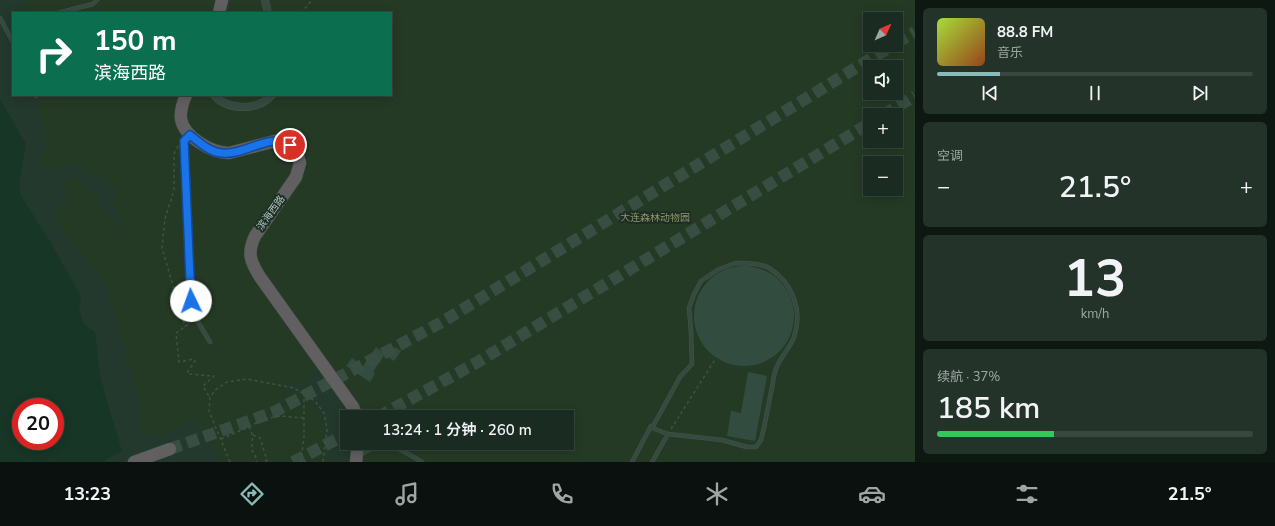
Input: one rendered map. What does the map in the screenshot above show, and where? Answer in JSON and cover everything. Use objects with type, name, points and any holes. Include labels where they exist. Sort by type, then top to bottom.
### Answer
[{"type":"highway","points":[[219,12],[222,0]]},
{"type":"highway","name":"滨海西路","points":[[186,96],[181,112],[181,120],[187,138],[221,153],[238,152],[279,140],[290,145],[298,156],[300,163],[296,177],[251,244],[251,261],[260,277],[353,410]]},
{"type":"highway","points":[[134,462],[170,449]]},
{"type":"highway","points":[[352,450],[354,461]]},
{"type":"highway","points":[[354,461],[356,450]]},
{"type":"street","points":[[265,0],[268,12]]},
{"type":"street","points":[[215,96],[224,103],[241,107],[257,105],[271,96]]},
{"type":"lane","points":[[62,12],[93,4],[97,0]]},
{"type":"lane","points":[[0,18],[12,40]]},
{"type":"lane","points":[[187,138],[191,301],[193,311],[210,342]]},
{"type":"lane","points":[[736,263],[752,263],[768,268],[782,279],[792,292],[797,307],[798,321],[794,338],[776,368],[761,440],[756,447],[747,447],[722,440],[668,434],[652,428],[680,377],[692,364],[689,308],[701,281],[719,269],[736,263]]},
{"type":"lane","points":[[632,462],[651,426]]},
{"type":"lane","points":[[652,462],[668,434]]},
{"type":"lane","points":[[354,461],[368,450]]},
{"type":"lane","points":[[401,450],[422,462]]},
{"type":"path","points":[[302,12],[312,0]]},
{"type":"path","points":[[185,327],[162,248],[165,219],[174,190],[174,154],[178,147],[187,138]]},
{"type":"path","points":[[197,319],[176,333],[179,362],[193,359],[195,361],[187,373],[214,376],[203,386],[210,398]]},
{"type":"path","points":[[668,434],[716,358]]},
{"type":"path","points":[[230,462],[209,411],[210,398],[215,390],[227,382],[247,379],[294,388],[315,401],[324,413],[327,429],[323,462]]},
{"type":"path","points":[[301,462],[304,436],[304,394]]},
{"type":"path","points":[[221,439],[249,427],[263,419],[281,416],[304,418]]},
{"type":"path","points":[[249,427],[253,435],[252,450],[257,462]]},
{"type":"path","points":[[253,435],[260,438],[267,461]]},
{"type":"green space","name":"大连森林动物园","points":[[23,0],[915,0],[915,462],[351,462],[351,450],[574,450],[574,410],[350,410],[350,397],[326,361],[302,382],[285,382],[281,389],[298,393],[310,400],[318,408],[322,417],[327,462],[223,462],[219,454],[193,418],[168,434],[142,436],[141,407],[104,281],[58,226],[52,209],[68,199],[57,184],[78,177],[88,190],[102,195],[98,203],[123,231],[127,231],[111,201],[117,191],[109,183],[73,164],[45,170],[35,165],[49,141],[35,104],[44,96],[392,96],[392,12],[29,12]]},
{"type":"shaded area","points":[[0,99],[26,144],[19,185],[21,196],[48,238],[81,296],[79,310],[84,324],[95,332],[100,375],[122,451],[105,460],[105,462],[0,462]]},
{"type":"building","points":[[744,266],[754,267],[772,274],[786,288],[793,306],[793,326],[786,344],[772,358],[754,365],[744,366],[734,365],[716,358],[702,344],[695,326],[694,316],[695,306],[702,288],[716,274],[734,267]]},
{"type":"building","points":[[376,347],[385,354],[373,372],[375,374],[370,382],[346,366],[352,358],[363,366]]},
{"type":"building","points":[[395,347],[401,351],[394,361],[388,357]]},
{"type":"building","points":[[748,372],[767,376],[755,441],[727,436],[731,411],[741,413]]},
{"type":"tunnel","points":[[903,39],[915,32]]},
{"type":"tunnel","points":[[170,449],[274,412],[442,322],[882,52]]},
{"type":"tunnel","points":[[895,108],[915,96]]},
{"type":"tunnel","points":[[391,410],[476,363],[863,127]]},
{"type":"tunnel","points":[[293,462],[340,438]]},
{"type":"route","points":[[191,301],[184,141],[190,135],[206,147],[221,153],[238,152],[279,140],[290,145]]}]
